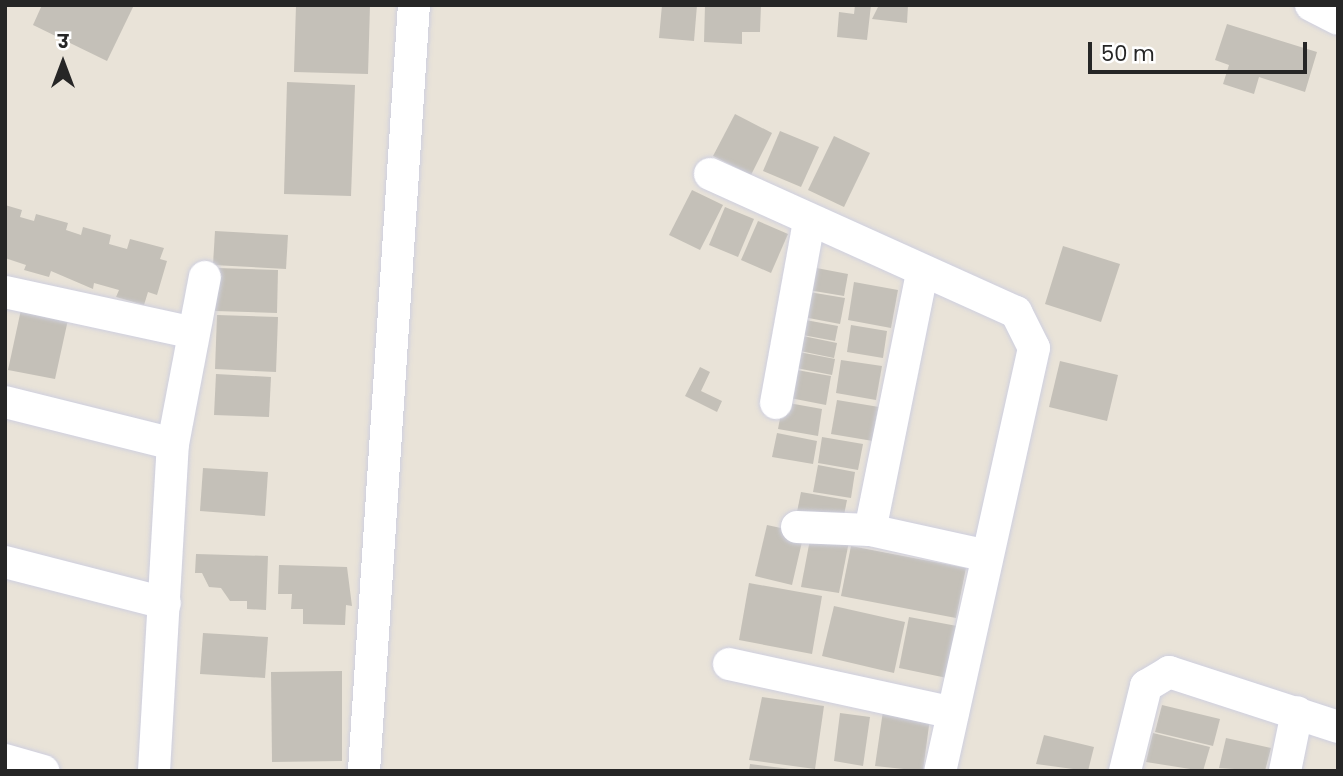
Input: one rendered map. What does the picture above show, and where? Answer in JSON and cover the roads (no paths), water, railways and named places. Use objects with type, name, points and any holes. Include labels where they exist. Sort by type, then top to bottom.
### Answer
[{"type":"street","points":[[364,771],[414,5]]},
{"type":"street","points":[[1311,5],[1338,19]]},
{"type":"street","points":[[710,174],[922,273],[1016,313],[1034,348],[940,771]]},
{"type":"street","points":[[776,403],[809,221]]},
{"type":"street","points":[[870,530],[922,273]]},
{"type":"street","points":[[154,771],[173,444],[205,276]]},
{"type":"street","points":[[5,292],[194,333]]},
{"type":"street","points":[[5,402],[173,444]]},
{"type":"street","points":[[797,527],[870,530],[987,556]]},
{"type":"street","points":[[5,562],[165,603]]},
{"type":"street","points":[[729,664],[953,713]]},
{"type":"street","points":[[1125,771],[1146,686],[1169,672],[1338,727]]},
{"type":"street","points":[[1285,771],[1297,712]]},
{"type":"street","points":[[5,760],[43,771]]}]
